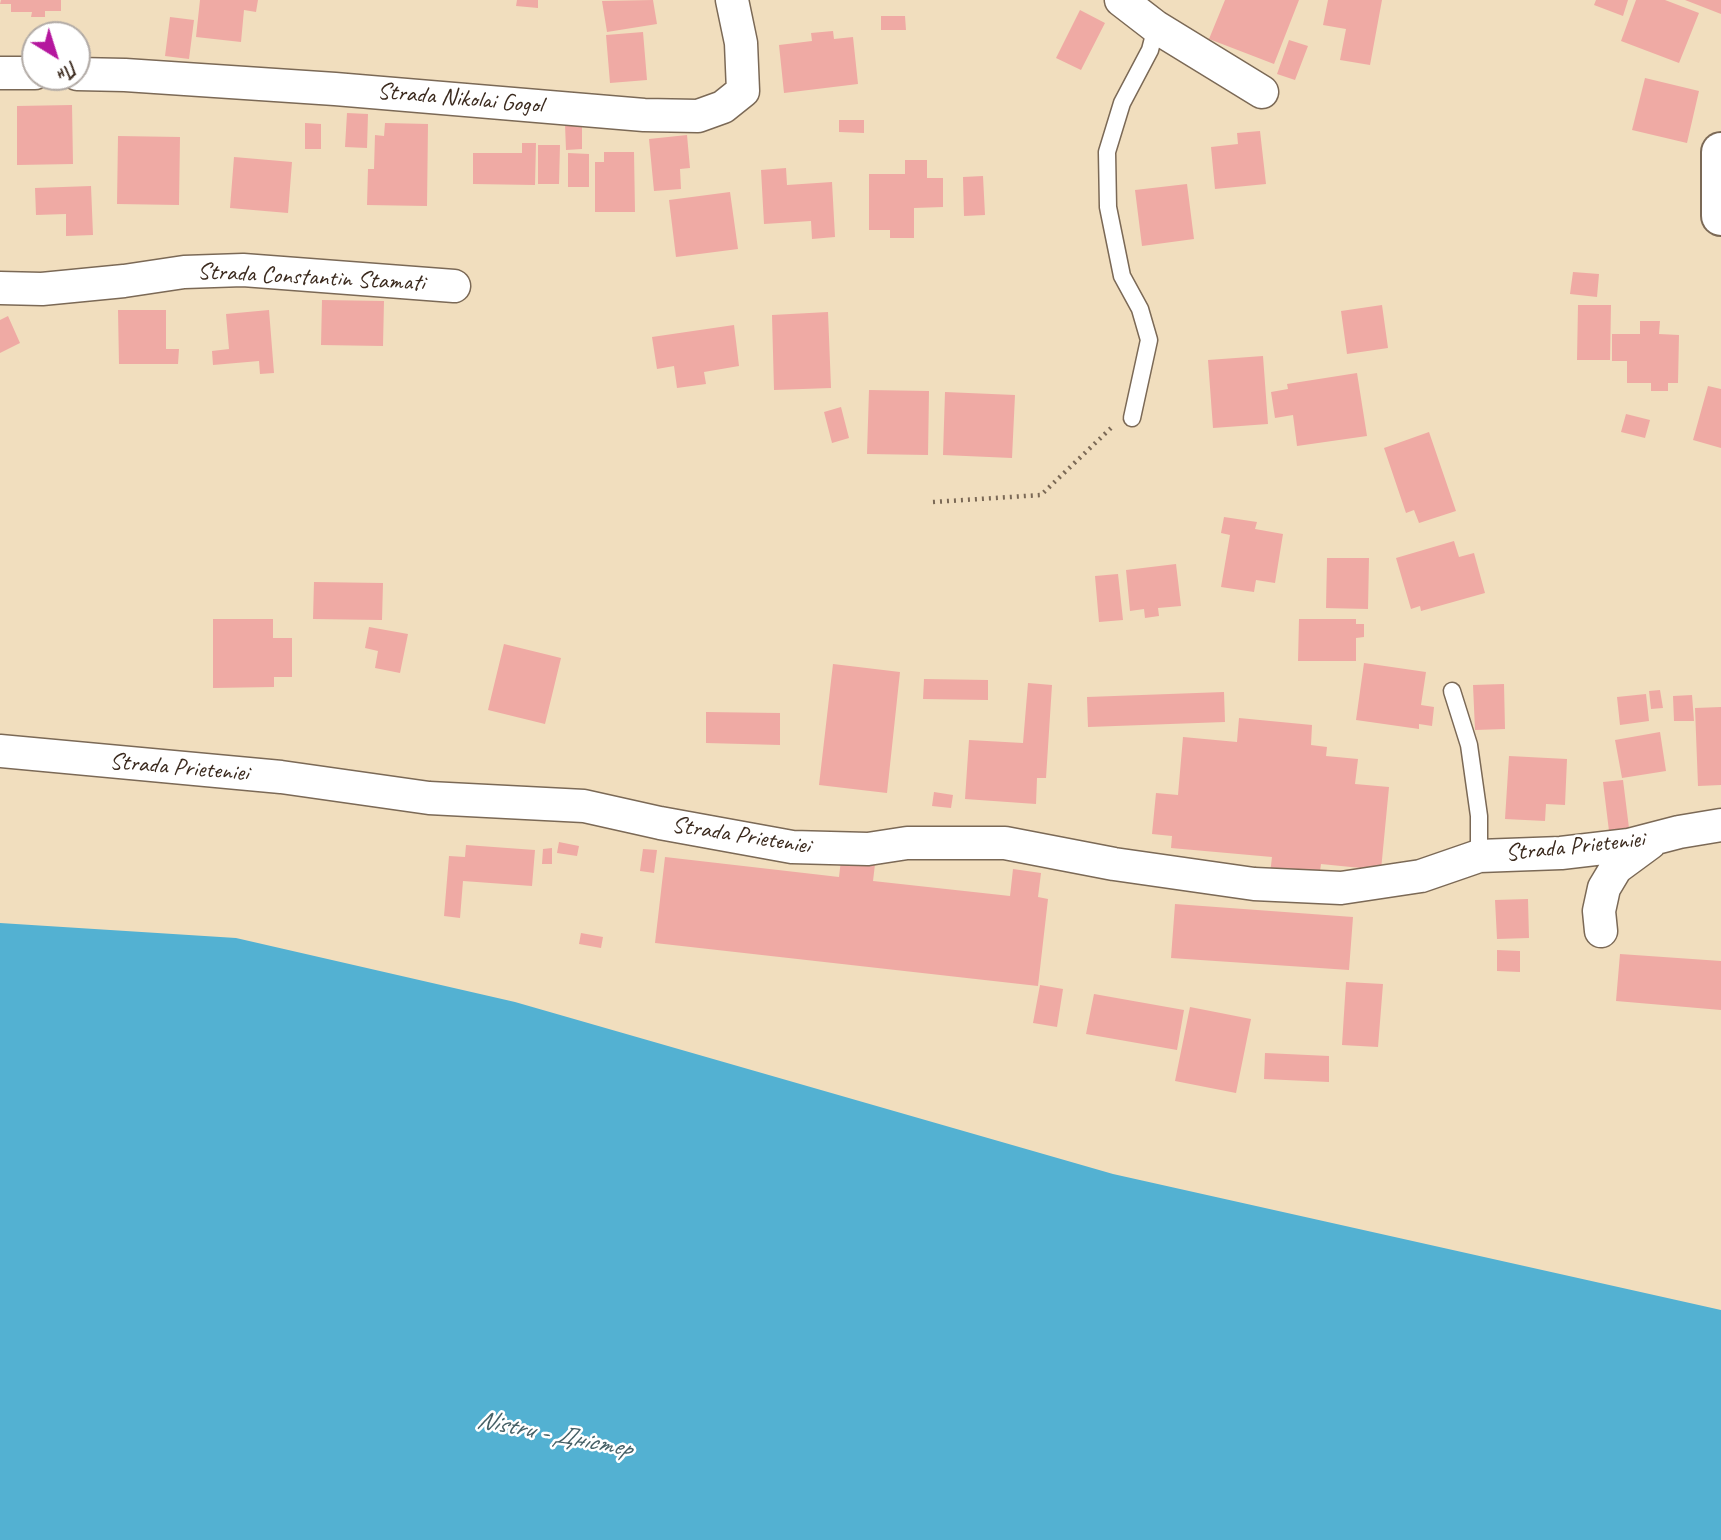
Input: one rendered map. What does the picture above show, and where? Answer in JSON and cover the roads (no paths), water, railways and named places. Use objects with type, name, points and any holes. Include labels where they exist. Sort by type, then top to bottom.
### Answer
[{"type":"street","name":"Strada Nikolai Gogol","points":[[91,75],[190,79],[698,116],[723,107],[743,91],[741,43],[732,0]]},
{"type":"street","points":[[1121,0],[1156,27],[1262,92]]},
{"type":"street","points":[[0,73],[21,73]]},
{"type":"street","points":[[1721,152],[1721,216]]},
{"type":"street","name":"Strada Constantin Stamati","points":[[0,288],[42,289],[184,272],[243,270],[454,286]]},
{"type":"street","name":"Strada Prieteniei","points":[[0,751],[281,777],[429,798],[584,806],[792,847],[868,849],[907,843],[1005,843],[1114,864],[1254,884],[1341,888],[1421,876],[1479,856],[1561,853],[1616,846],[1721,825]]},
{"type":"street","name":"Strada Prieteniei","points":[[1601,932],[1599,911],[1604,888],[1616,868],[1646,845],[1670,835]]},
{"type":"lane","points":[[1132,418],[1149,340],[1140,309],[1122,276],[1108,207],[1107,152],[1122,103],[1150,50],[1156,27]]},
{"type":"lane","name":"Strada Prieteniei","points":[[1452,691],[1469,745],[1479,816],[1479,856]]},
{"type":"water","name":"Nistru - Дністер","points":[[0,923],[236,938],[515,1002],[1113,1174],[1721,1310],[1721,1540],[0,1540]]}]
